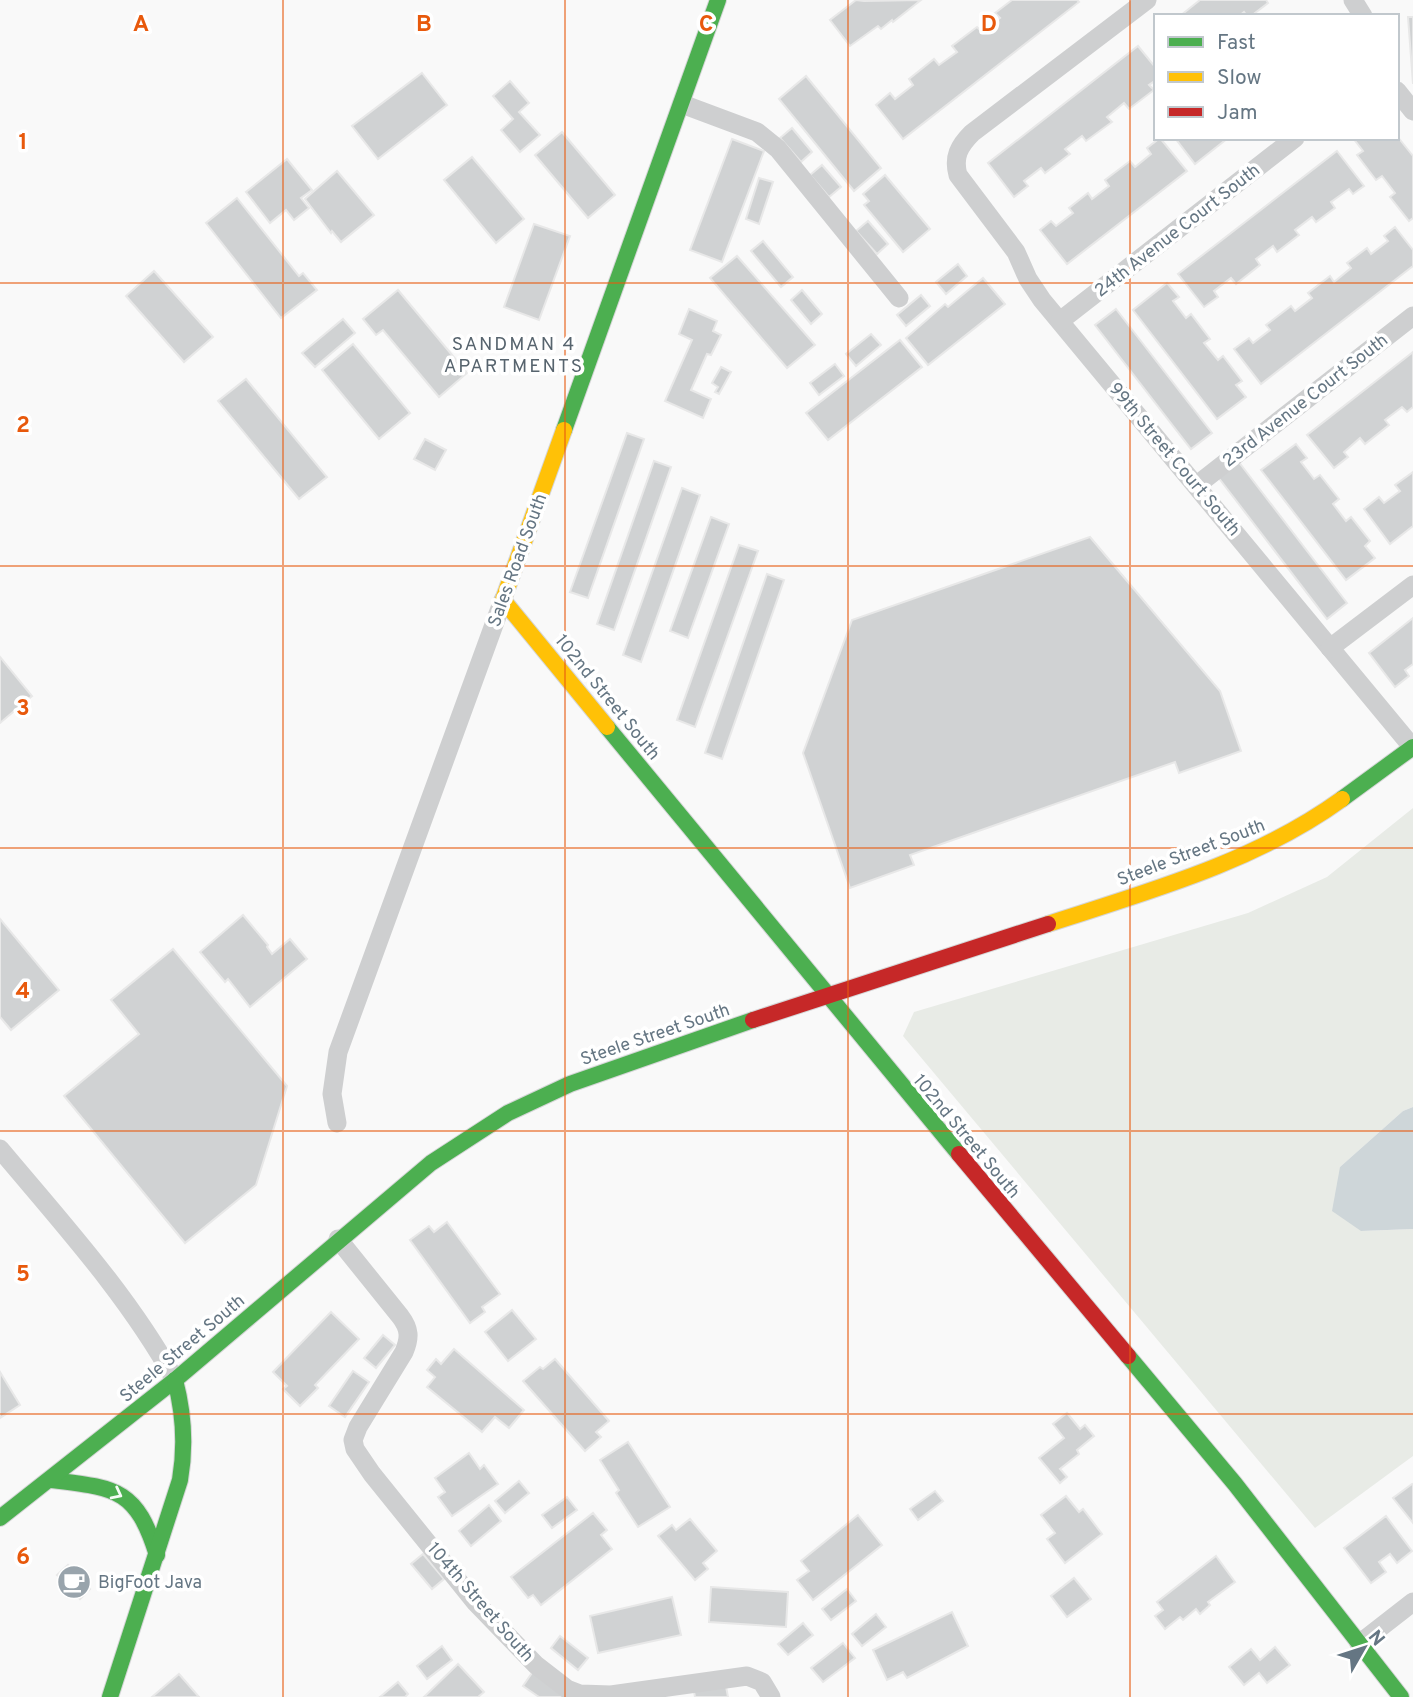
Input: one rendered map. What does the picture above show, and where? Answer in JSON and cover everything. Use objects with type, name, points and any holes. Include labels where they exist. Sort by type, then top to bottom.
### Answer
[{"type":"street","name":"Sales Road South","points":[[337,1123],[332,1094],[338,1052],[718,0]]},
{"type":"street","name":"99th Street Court South","points":[[1147,0],[972,133],[959,148],[956,161],[958,175],[1016,252],[1028,279],[1060,321],[1413,747]]},
{"type":"street","points":[[1399,94],[1413,111]]},
{"type":"street","points":[[682,103],[757,132],[778,149],[899,298]]},
{"type":"street","name":"24th Avenue Court South","points":[[1060,321],[1292,140]]},
{"type":"street","name":"23rd Avenue Court South","points":[[1197,485],[1413,316]]},
{"type":"street","points":[[1329,648],[1413,585]]},
{"type":"street","name":"102nd Street South","points":[[503,600],[826,996],[1236,1485],[1401,1697]]},
{"type":"street","name":"Steele Street South","points":[[0,1518],[175,1380],[338,1239],[431,1163],[483,1127],[527,1103],[608,1070],[1153,890],[1240,857],[1308,823],[1413,747]]},
{"type":"street","points":[[0,1149],[130,1306],[175,1380],[184,1410],[183,1465],[176,1496],[110,1697]]},
{"type":"street","name":"104th Street South","points":[[338,1239],[408,1330],[407,1344],[358,1427],[353,1440],[355,1449],[476,1603],[536,1665],[568,1689],[580,1694],[611,1695],[747,1675],[762,1682],[771,1697]]},
{"type":"street","points":[[51,1480],[102,1486],[133,1502],[149,1527],[157,1555]]},
{"type":"street","points":[[1359,1644],[1413,1602]]},
{"type":"shaded area","points":[[1413,808],[1413,1107],[1403,1111],[1340,1167],[1361,1231],[1413,1229],[1413,1456],[1315,1528],[903,1036],[914,1012],[1248,913],[1327,877]]},
{"type":"shaded area","points":[[1413,1107],[1413,1229],[1361,1231],[1332,1211],[1340,1167],[1403,1111]]},
{"type":"building","points":[[856,0],[921,0],[893,22],[892,20],[881,29],[878,26],[850,46],[830,20]]},
{"type":"building","points":[[1012,0],[1079,2],[903,139],[876,105],[890,93],[895,99],[913,85],[909,79],[934,59],[939,65],[957,52],[952,46],[977,27],[982,32],[1000,18],[995,13]]},
{"type":"building","points":[[1200,0],[1266,0],[1268,3],[1254,14],[1182,14]]},
{"type":"building","points":[[1408,17],[1413,17],[1413,84]]},
{"type":"building","points":[[1138,46],[1154,66],[1154,81],[1149,85],[1154,90],[1129,109],[1124,103],[1107,117],[1112,122],[1086,141],[1082,136],[1065,149],[1070,154],[1045,173],[1041,168],[1024,181],[1028,186],[1014,197],[988,163]]},
{"type":"building","points":[[422,73],[447,105],[378,159],[352,126]]},
{"type":"building","points":[[806,76],[881,168],[854,191],[779,99]]},
{"type":"building","points":[[510,81],[529,103],[519,112],[540,135],[520,152],[501,130],[513,119],[493,96]]},
{"type":"building","points":[[792,128],[812,152],[801,162],[780,138]]},
{"type":"building","points":[[562,132],[615,195],[588,218],[535,155]]},
{"type":"building","points":[[1399,138],[1413,156],[1413,218],[1409,221],[1390,197],[1395,193],[1382,176],[1376,180],[1357,155],[1363,151],[1355,140]]},
{"type":"building","points":[[732,139],[764,151],[722,262],[690,250]]},
{"type":"building","points":[[1162,140],[1187,171],[1067,264],[1040,230],[1051,221],[1056,226],[1073,213],[1069,208],[1088,193],[1092,199],[1109,186],[1105,180],[1130,161],[1135,167],[1151,154],[1147,148]]},
{"type":"building","points":[[1177,140],[1225,140],[1195,164]]},
{"type":"building","points":[[1337,151],[1364,186],[1353,194],[1349,189],[1331,202],[1335,208],[1316,222],[1312,217],[1295,230],[1299,235],[1277,252],[1273,246],[1256,259],[1260,265],[1236,284],[1231,278],[1214,291],[1218,297],[1204,307],[1178,274]]},
{"type":"building","points":[[472,157],[524,219],[496,243],[444,180]]},
{"type":"building","points":[[287,159],[312,190],[301,198],[309,208],[294,220],[286,210],[270,223],[246,192]]},
{"type":"building","points":[[822,165],[841,187],[829,197],[810,175]]},
{"type":"building","points":[[337,171],[374,215],[341,242],[305,199]]},
{"type":"building","points":[[885,175],[930,229],[903,252],[864,205],[869,201],[863,194]]},
{"type":"building","points":[[759,178],[773,182],[759,224],[746,219]]},
{"type":"building","points":[[237,198],[299,276],[303,273],[317,290],[281,318],[206,223]]},
{"type":"building","points":[[868,221],[888,244],[877,254],[856,231]]},
{"type":"building","points":[[534,224],[570,236],[539,320],[504,307]]},
{"type":"building","points":[[1395,227],[1413,250],[1413,266],[1261,384],[1234,349],[1249,338],[1253,343],[1270,330],[1266,325],[1291,306],[1295,311],[1312,298],[1308,293],[1330,276],[1334,282],[1351,268],[1347,263],[1367,248],[1371,254],[1388,241],[1384,236]]},
{"type":"building","points":[[763,241],[793,277],[781,287],[751,251]]},
{"type":"building","points":[[737,256],[815,345],[787,368],[710,278]]},
{"type":"building","points":[[958,264],[967,276],[946,294],[936,282]]},
{"type":"building","points":[[154,271],[213,337],[184,362],[126,296]]},
{"type":"building","points":[[983,278],[1005,304],[928,365],[906,338],[945,304],[948,307]]},
{"type":"building","points":[[1167,283],[1179,297],[1173,301],[1186,318],[1191,314],[1210,339],[1204,343],[1218,360],[1223,356],[1242,381],[1236,385],[1246,397],[1217,419],[1133,310]]},
{"type":"building","points":[[398,290],[467,373],[439,397],[383,330],[376,335],[363,319]]},
{"type":"building","points":[[802,290],[822,314],[811,324],[791,300]]},
{"type":"building","points":[[921,295],[930,306],[906,326],[897,315]]},
{"type":"building","points":[[689,309],[717,321],[713,331],[721,335],[711,355],[707,354],[691,390],[711,399],[703,418],[665,401],[692,340],[679,334]]},
{"type":"building","points":[[1116,309],[1212,433],[1191,449],[1095,325]]},
{"type":"building","points":[[343,319],[355,333],[315,367],[302,353]]},
{"type":"building","points":[[871,334],[881,345],[856,366],[846,354]]},
{"type":"building","points":[[900,340],[922,367],[828,440],[806,413]]},
{"type":"building","points":[[353,344],[410,413],[379,439],[322,370]]},
{"type":"building","points":[[1413,352],[1413,407],[1407,412],[1402,407],[1385,420],[1389,425],[1365,444],[1360,438],[1344,452],[1348,457],[1334,468],[1307,435]]},
{"type":"building","points":[[835,364],[844,376],[819,395],[810,383]]},
{"type":"building","points":[[721,367],[731,372],[719,394],[715,392],[718,387],[712,383]]},
{"type":"building","points":[[246,379],[327,477],[299,499],[218,401]]},
{"type":"building","points":[[627,433],[644,439],[588,598],[570,592]]},
{"type":"building","points":[[425,439],[446,450],[435,470],[414,459]]},
{"type":"building","points":[[1296,444],[1307,458],[1301,462],[1314,479],[1320,475],[1339,499],[1333,504],[1346,521],[1351,517],[1370,541],[1365,546],[1375,558],[1346,580],[1261,470]]},
{"type":"building","points":[[654,461],[671,467],[614,630],[597,624]]},
{"type":"building","points":[[1238,461],[1347,603],[1327,619],[1218,477]]},
{"type":"building","points":[[1413,472],[1413,526],[1390,544],[1364,509],[1379,497],[1384,503],[1400,491],[1395,485]]},
{"type":"building","points":[[682,488],[700,495],[641,662],[623,655]]},
{"type":"building","points":[[711,517],[729,524],[688,638],[670,631]]},
{"type":"building","points":[[1090,537],[1220,691],[1241,751],[1179,773],[1175,762],[910,855],[914,865],[850,888],[803,753],[852,620]]},
{"type":"building","points":[[739,545],[758,551],[695,727],[677,720]]},
{"type":"building","points":[[767,574],[784,580],[722,759],[705,753]]},
{"type":"building","points":[[1413,618],[1413,664],[1405,670],[1409,676],[1395,687],[1369,653]]},
{"type":"building","points":[[0,657],[32,696],[0,723]]},
{"type":"building","points":[[243,915],[268,945],[272,954],[290,939],[307,959],[250,1007],[228,979],[225,982],[200,952]]},
{"type":"building","points":[[0,919],[59,990],[11,1030],[0,1017]]},
{"type":"building","points":[[173,949],[287,1086],[256,1185],[185,1243],[64,1096],[139,1034],[111,1000]]},
{"type":"building","points":[[447,1222],[500,1294],[482,1307],[485,1312],[470,1323],[410,1240],[429,1226],[434,1232]]},
{"type":"building","points":[[512,1310],[536,1339],[508,1361],[485,1332]]},
{"type":"building","points":[[331,1312],[359,1339],[315,1385],[318,1388],[300,1406],[283,1389],[287,1386],[273,1372]]},
{"type":"building","points":[[383,1335],[395,1345],[376,1368],[364,1358]]},
{"type":"building","points":[[454,1349],[524,1410],[509,1428],[495,1417],[482,1432],[427,1387],[435,1377],[427,1370],[436,1359],[441,1364]]},
{"type":"building","points":[[555,1359],[609,1421],[596,1432],[601,1437],[585,1451],[523,1381]]},
{"type":"building","points":[[353,1371],[369,1382],[345,1417],[329,1406]]},
{"type":"building","points":[[0,1372],[20,1405],[0,1418]]},
{"type":"building","points":[[1067,1413],[1080,1429],[1085,1425],[1094,1436],[1077,1450],[1079,1454],[1060,1469],[1067,1477],[1060,1483],[1039,1458],[1064,1438],[1053,1424]]},
{"type":"building","points":[[628,1442],[670,1507],[638,1527],[616,1493],[619,1490],[600,1460]]},
{"type":"building","points":[[469,1453],[480,1469],[484,1465],[498,1484],[452,1516],[438,1497],[445,1492],[435,1478]]},
{"type":"building","points":[[519,1481],[529,1493],[505,1513],[495,1501]]},
{"type":"building","points":[[1413,1485],[1413,1523],[1393,1498]]},
{"type":"building","points":[[935,1491],[943,1501],[918,1520],[910,1509]]},
{"type":"building","points":[[1066,1496],[1079,1512],[1083,1509],[1102,1534],[1065,1563],[1047,1539],[1055,1533],[1041,1515]]},
{"type":"building","points":[[567,1497],[577,1510],[552,1528],[542,1515]]},
{"type":"building","points":[[489,1505],[501,1521],[471,1546],[459,1531]]},
{"type":"building","points":[[593,1513],[607,1530],[601,1535],[612,1549],[541,1605],[533,1595],[528,1598],[511,1577]]},
{"type":"building","points":[[858,1515],[882,1545],[813,1600],[797,1580],[809,1571],[801,1561]]},
{"type":"building","points":[[1386,1516],[1412,1551],[1397,1563],[1390,1554],[1379,1562],[1386,1572],[1371,1583],[1344,1548]]},
{"type":"building","points":[[690,1519],[717,1551],[703,1563],[708,1569],[695,1580],[658,1536],[672,1525],[676,1530]]},
{"type":"building","points":[[423,1554],[444,1579],[432,1589],[411,1564]]},
{"type":"building","points":[[1216,1556],[1235,1582],[1208,1602],[1210,1605],[1200,1614],[1196,1609],[1183,1620],[1180,1617],[1165,1629],[1155,1616],[1163,1610],[1157,1602]]},
{"type":"building","name":"BigFoot Java","points":[[68,1565],[90,1589],[80,1599],[57,1575]]},
{"type":"building","points":[[1074,1578],[1091,1599],[1067,1617],[1051,1596]]},
{"type":"building","points":[[711,1587],[788,1592],[786,1627],[709,1622]]},
{"type":"building","points":[[847,1589],[856,1601],[831,1620],[822,1609]]},
{"type":"building","points":[[672,1597],[681,1635],[598,1653],[590,1616]]},
{"type":"building","points":[[952,1612],[968,1646],[907,1678],[903,1672],[887,1680],[873,1650]]},
{"type":"building","points":[[876,1614],[886,1627],[862,1646],[852,1634]]},
{"type":"building","points":[[803,1623],[813,1635],[788,1655],[778,1644]]},
{"type":"building","points":[[560,1636],[588,1658],[578,1670],[551,1648]]},
{"type":"building","points":[[843,1643],[855,1658],[823,1682],[811,1668]]},
{"type":"building","points":[[442,1646],[452,1660],[427,1679],[417,1666]]},
{"type":"building","points":[[1275,1647],[1290,1665],[1267,1683],[1259,1673],[1244,1685],[1229,1667],[1251,1649],[1260,1660]]},
{"type":"building","points":[[458,1664],[484,1692],[478,1697],[424,1697]]},
{"type":"building","points":[[534,1670],[564,1697],[539,1697],[523,1686]]},
{"type":"building","points":[[179,1674],[199,1697],[152,1697]]},
{"type":"building","points":[[725,1681],[728,1697],[695,1697],[693,1686]]},
{"type":"building","points":[[398,1682],[408,1694],[405,1697],[380,1697]]},
{"type":"traffic: fast","points":[[564,430],[718,0]]},
{"type":"traffic: fast","points":[[607,727],[959,1154]]},
{"type":"traffic: fast","points":[[1342,799],[1413,747]]},
{"type":"traffic: fast","points":[[0,1518],[175,1380],[431,1163],[508,1113],[570,1084],[753,1020]]},
{"type":"traffic: fast","points":[[1128,1356],[1235,1484],[1401,1697]]},
{"type":"traffic: fast","points":[[110,1697],[180,1480],[183,1430],[175,1380]]},
{"type":"traffic: fast","points":[[51,1480],[92,1486],[120,1495],[141,1516],[157,1555]]},
{"type":"traffic: slow","points":[[564,430],[503,600],[607,727]]},
{"type":"traffic: slow","points":[[1048,924],[1163,887],[1238,858],[1309,821],[1342,799]]},
{"type":"traffic: jam","points":[[753,1020],[1048,924]]},
{"type":"traffic: jam","points":[[959,1154],[1128,1356]]},
{"type":"place","name":"BigFoot Java","points":[[74,1582]]},
{"type":"district","name":"SANDMAN 4 APARTMENTS","points":[[514,354]]}]
